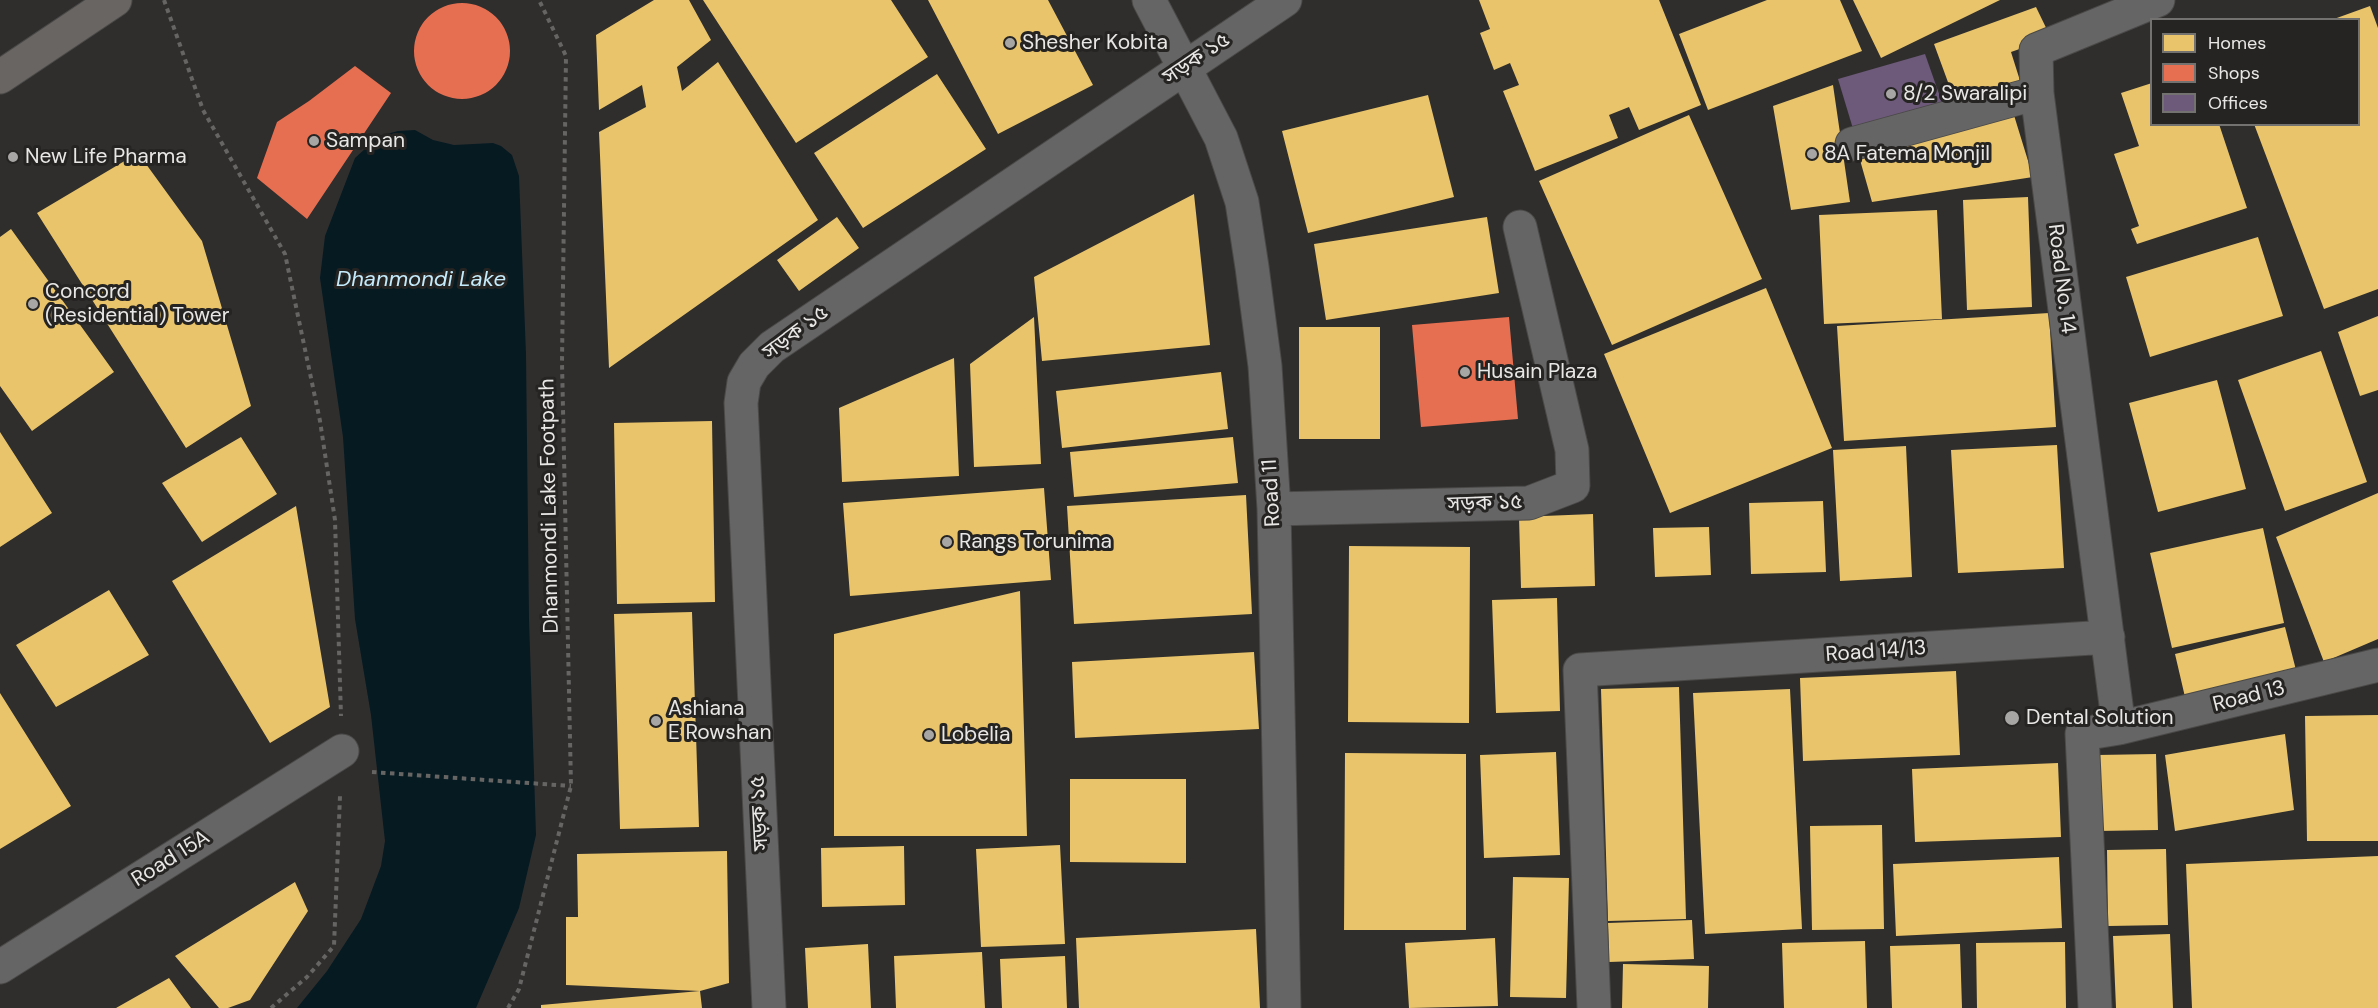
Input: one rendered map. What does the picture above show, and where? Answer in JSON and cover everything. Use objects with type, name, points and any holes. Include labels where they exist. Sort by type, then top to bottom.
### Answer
[{"type":"main road","points":[[0,77],[115,0]]},
{"type":"street","name":"Road 11","points":[[1149,0],[1186,67],[1221,138],[1242,202],[1265,366],[1274,509],[1284,1008]]},
{"type":"street","name":"সড়ক ১৫","points":[[769,1008],[742,415],[744,382],[754,365],[772,346],[1285,0]]},
{"type":"street","name":"Road No. 14","points":[[2108,637],[2037,93],[2036,50],[2158,0]]},
{"type":"street","points":[[1852,144],[2037,93]]},
{"type":"street","name":"সড়ক ১৫","points":[[1274,509],[1529,503],[1573,486],[1572,450],[1520,227]]},
{"type":"street","points":[[2095,1008],[2082,734],[2119,728],[2108,637]]},
{"type":"street","name":"Road 14/13","points":[[1594,1008],[1580,670],[2108,637]]},
{"type":"street","name":"Road 13","points":[[2119,728],[2378,665]]},
{"type":"street","name":"Road 15A","points":[[0,967],[342,751]]},
{"type":"path","points":[[164,0],[203,110],[285,254],[320,421],[335,520],[342,751],[334,946],[308,977],[271,1008]]},
{"type":"path","name":"Dhanmondi Lake Footpath","points":[[508,1008],[519,989],[572,786],[562,362],[566,56],[539,0]]},
{"type":"path","points":[[372,772],[572,786]]},
{"type":"water","name":"Dhanmondi Lake","points":[[415,130],[433,140],[454,145],[493,143],[501,146],[512,155],[519,176],[526,354],[529,619],[536,835],[519,908],[476,1008],[297,1008],[327,971],[361,919],[381,866],[385,841],[371,715],[355,619],[343,437],[320,278],[325,236],[355,158],[379,136],[398,131]]},
{"type":"building: Homes","points":[[654,0],[689,0],[711,40],[677,67],[682,91],[718,62],[818,220],[609,368],[599,132],[646,107],[642,85],[599,110],[596,35]]},
{"type":"building: Homes","points":[[703,0],[891,0],[928,57],[796,143]]},
{"type":"building: Homes","name":"Shesher Kobita","points":[[928,0],[1048,0],[1093,85],[998,134]]},
{"type":"building: Homes","points":[[1479,0],[1659,0],[1701,105],[1639,130],[1629,107],[1609,115],[1618,138],[1535,171],[1503,91],[1519,85],[1510,63],[1494,70],[1480,33],[1490,29]]},
{"type":"building: Homes","points":[[1767,0],[1840,0],[1862,51],[1708,110],[1679,34]]},
{"type":"building: Homes","points":[[1853,0],[2000,0],[1881,58]]},
{"type":"building: Homes","points":[[2370,6],[2378,28],[2378,289],[2324,309],[2255,126],[2360,126],[2360,18],[2337,18]]},
{"type":"building: Homes","points":[[2036,7],[2051,38],[2011,52],[2022,87],[1956,104],[1934,44]]},
{"type":"building: Homes","points":[[937,74],[986,149],[863,228],[814,153]]},
{"type":"building: Homes","points":[[2150,84],[2150,126],[2220,126],[2247,208],[2137,244],[2131,229],[2139,226],[2114,154],[2139,146],[2121,93]]},
{"type":"building: Homes","name":"8A Fatema Monjil","points":[[1833,85],[1850,202],[1791,210],[1773,106]]},
{"type":"building: Homes","points":[[1428,95],[1454,197],[1308,233],[1282,131]]},
{"type":"building: Homes","points":[[2013,112],[2033,177],[1872,202],[1858,153]]},
{"type":"building: Homes","points":[[1689,115],[1762,279],[1612,345],[1539,181]]},
{"type":"building: Homes","points":[[138,153],[202,241],[251,406],[186,448],[37,213]]},
{"type":"building: Homes","points":[[1194,194],[1210,345],[1042,361],[1034,277]]},
{"type":"building: Homes","points":[[2028,197],[2032,307],[1967,310],[1963,200]]},
{"type":"building: Homes","points":[[1937,210],[1942,319],[1824,324],[1819,215]]},
{"type":"building: Homes","points":[[837,217],[859,248],[799,291],[777,260]]},
{"type":"building: Homes","points":[[1487,217],[1499,293],[1326,320],[1314,244]]},
{"type":"building: Homes","name":"Concord (Residential) Tower","points":[[11,229],[114,372],[32,431],[0,386],[0,237]]},
{"type":"building: Homes","points":[[2258,237],[2283,316],[2150,357],[2126,277]]},
{"type":"building: Homes","points":[[1766,288],[1832,448],[1670,513],[1604,354]]},
{"type":"building: Homes","points":[[2049,313],[2056,427],[1844,441],[1837,326]]},
{"type":"building: Homes","points":[[2378,316],[2378,390],[2360,396],[2338,332]]},
{"type":"building: Homes","points":[[1034,317],[1041,464],[974,467],[970,364]]},
{"type":"building: Homes","points":[[1299,327],[1380,327],[1380,439],[1299,439]]},
{"type":"building: Homes","points":[[2321,351],[2367,482],[2285,511],[2238,380]]},
{"type":"building: Homes","points":[[954,358],[959,476],[842,482],[839,408]]},
{"type":"building: Homes","points":[[1221,372],[1228,429],[1062,448],[1056,391]]},
{"type":"building: Homes","points":[[2217,380],[2246,489],[2158,512],[2129,403]]},
{"type":"building: Homes","points":[[712,421],[715,602],[617,604],[614,423]]},
{"type":"building: Homes","points":[[0,432],[52,513],[0,547]]},
{"type":"building: Homes","points":[[241,437],[277,494],[202,542],[162,483]]},
{"type":"building: Homes","points":[[1233,437],[1238,483],[1074,497],[1070,452]]},
{"type":"building: Homes","points":[[2057,445],[2064,568],[1958,573],[1951,450]]},
{"type":"building: Homes","points":[[1906,446],[1912,577],[1840,581],[1833,450]]},
{"type":"building: Homes","name":"Rangs Torunima","points":[[1044,488],[1051,580],[850,596],[843,503]]},
{"type":"building: Homes","points":[[2378,493],[2378,639],[2324,662],[2276,537]]},
{"type":"building: Homes","points":[[1246,495],[1252,614],[1074,624],[1067,506]]},
{"type":"building: Homes","points":[[1823,501],[1826,572],[1751,574],[1749,503]]},
{"type":"building: Homes","points":[[296,506],[330,707],[270,743],[172,581]]},
{"type":"building: Homes","points":[[1593,514],[1595,586],[1521,588],[1519,517]]},
{"type":"building: Homes","points":[[1709,527],[1711,575],[1655,577],[1653,528]]},
{"type":"building: Homes","points":[[2263,528],[2284,623],[2172,648],[2150,553]]},
{"type":"building: Homes","points":[[1349,546],[1470,547],[1469,723],[1348,722]]},
{"type":"building: Homes","points":[[109,590],[149,655],[56,707],[16,645]]},
{"type":"building: Homes","name":"Lobelia","points":[[1020,591],[1027,836],[834,836],[834,634]]},
{"type":"building: Homes","points":[[1557,598],[1560,711],[1496,713],[1492,600]]},
{"type":"building: Homes","name":"Ashiana E Rowshan","points":[[692,612],[699,827],[620,829],[614,614]]},
{"type":"building: Homes","points":[[2285,627],[2296,670],[2185,697],[2175,654]]},
{"type":"building: Homes","points":[[1254,652],[1259,729],[1075,738],[1072,662]]},
{"type":"building: Homes","points":[[1956,671],[1960,755],[1803,761],[1800,678]]},
{"type":"building: Homes","points":[[1679,687],[1686,919],[1608,921],[1601,689]]},
{"type":"building: Homes","points":[[1790,689],[1802,929],[1705,934],[1693,693]]},
{"type":"building: Homes","points":[[0,693],[71,806],[0,849]]},
{"type":"building: Homes","points":[[2378,715],[2378,841],[2307,841],[2305,716]]},
{"type":"building: Homes","points":[[2285,734],[2294,810],[2175,831],[2165,755]]},
{"type":"building: Homes","points":[[1556,752],[1560,855],[1484,858],[1480,755]]},
{"type":"building: Homes","points":[[1345,753],[1466,754],[1466,930],[1344,930]]},
{"type":"building: Homes","points":[[2156,754],[2158,830],[2098,831],[2097,755]]},
{"type":"building: Homes","points":[[2058,763],[2061,837],[1915,842],[1912,769]]},
{"type":"building: Homes","points":[[1070,779],[1186,779],[1186,863],[1070,862]]},
{"type":"building: Homes","points":[[1882,825],[1884,929],[1812,930],[1810,826]]},
{"type":"building: Homes","points":[[1060,845],[1065,944],[981,947],[976,849]]},
{"type":"building: Homes","points":[[904,846],[905,905],[822,907],[821,848]]},
{"type":"building: Homes","points":[[2166,849],[2168,925],[2108,926],[2107,850]]},
{"type":"building: Homes","points":[[727,851],[729,983],[700,991],[566,985],[566,917],[578,917],[577,854]]},
{"type":"building: Homes","points":[[2378,856],[2378,1008],[2192,1008],[2186,864]]},
{"type":"building: Homes","points":[[2059,857],[2062,928],[1896,936],[1893,864]]},
{"type":"building: Homes","points":[[1513,877],[1569,878],[1566,998],[1510,997]]},
{"type":"building: Homes","points":[[295,882],[308,911],[250,1000],[228,1008],[219,1008],[175,956]]},
{"type":"building: Homes","points":[[1692,920],[1694,959],[1609,962],[1608,923]]},
{"type":"building: Homes","points":[[1256,929],[1260,1008],[1079,1008],[1076,938]]},
{"type":"building: Homes","points":[[2170,934],[2173,1008],[2116,1008],[2113,936]]},
{"type":"building: Homes","points":[[1495,938],[1498,1006],[1409,1008],[1405,943]]},
{"type":"building: Homes","points":[[1865,941],[1867,1008],[1784,1008],[1782,943]]},
{"type":"building: Homes","points":[[2065,942],[2066,1008],[1977,1008],[1976,943]]},
{"type":"building: Homes","points":[[868,944],[871,1008],[808,1008],[805,948]]},
{"type":"building: Homes","points":[[1960,944],[1962,1008],[1892,1008],[1890,946]]},
{"type":"building: Homes","points":[[982,952],[985,1008],[896,1008],[894,956]]},
{"type":"building: Homes","points":[[1065,956],[1067,1008],[1002,1008],[1000,959]]},
{"type":"building: Homes","points":[[1623,964],[1709,966],[1708,1008],[1622,1008]]},
{"type":"building: Homes","points":[[169,978],[191,1008],[116,1008]]},
{"type":"building: Homes","points":[[700,991],[702,1008],[541,1008],[541,1005]]},
{"type":"building: Shops","name":"Sampan","points":[[462,3],[480,7],[496,17],[506,33],[510,51],[506,69],[496,85],[480,95],[462,99],[444,95],[428,85],[418,69],[414,51],[418,33],[428,17],[444,7]]},
{"type":"building: Shops","name":"Sampan","points":[[355,66],[391,93],[307,219],[257,178],[277,122]]},
{"type":"building: Shops","name":"Husain Plaza","points":[[1509,317],[1518,419],[1421,427],[1412,325]]},
{"type":"building: Offices","name":"8/2 Swaralipi","points":[[1925,54],[1944,108],[1854,132],[1838,79]]},
{"type":"place","name":"Shesher Kobita","points":[[1010,43]]},
{"type":"place","name":"8/2 Swaralipi","points":[[1891,94]]},
{"type":"place","name":"Sampan","points":[[314,141]]},
{"type":"place","name":"8A Fatema Monjil","points":[[1812,154]]},
{"type":"place","name":"New Life Pharma","points":[[13,157]]},
{"type":"place","name":"Concord (Residential) Tower","points":[[33,304]]},
{"type":"place","name":"Husain Plaza","points":[[1465,372]]},
{"type":"place","name":"Rangs Torunima","points":[[947,542]]},
{"type":"place","name":"Dental Solution","points":[[2012,718]]},
{"type":"place","name":"Ashiana E Rowshan","points":[[656,721]]},
{"type":"place","name":"Lobelia","points":[[929,735]]}]
